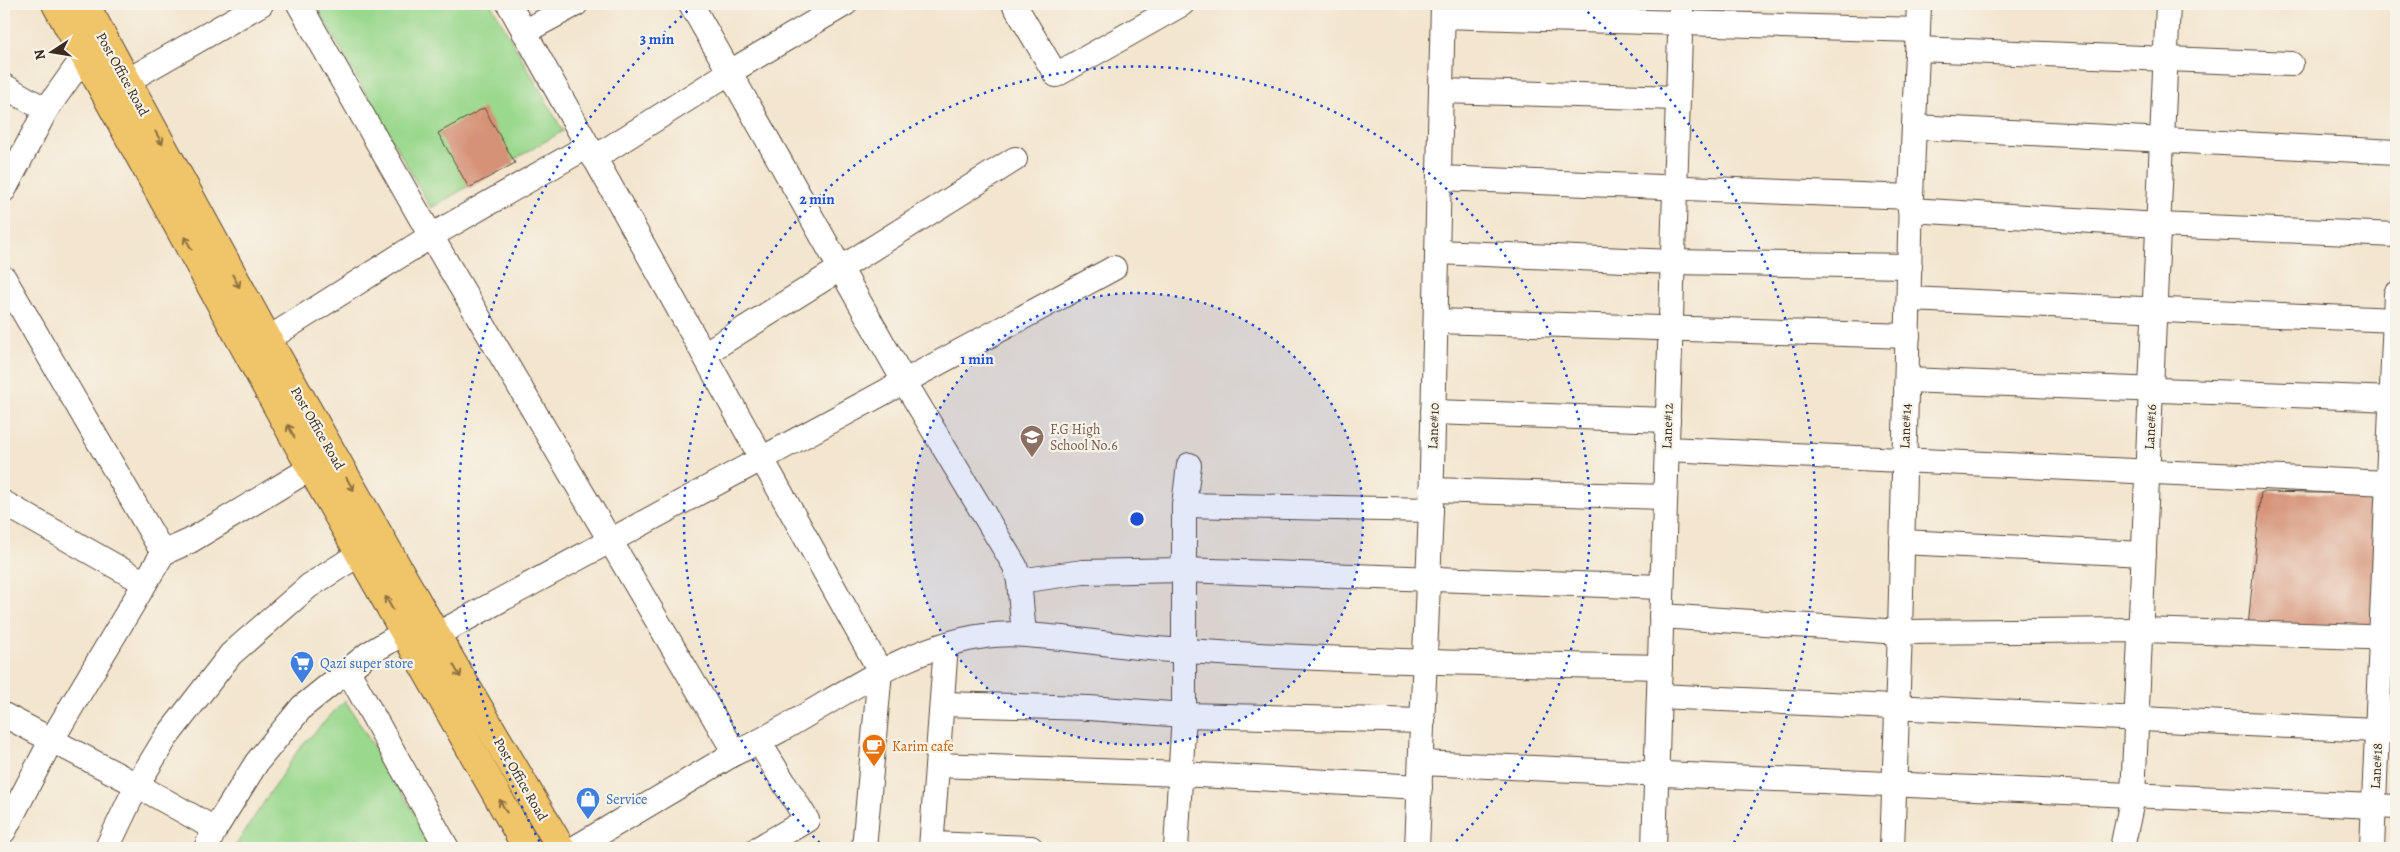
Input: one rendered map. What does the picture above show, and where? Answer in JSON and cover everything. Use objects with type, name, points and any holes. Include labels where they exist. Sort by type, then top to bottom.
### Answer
[{"type":"main road","name":"Post Office Road","points":[[56,4],[127,81],[268,356],[311,468],[527,848]]},
{"type":"main road","name":"Post Office Road","points":[[84,4],[95,48],[268,356],[436,635],[561,848]]},
{"type":"street","points":[[127,81],[261,4]]},
{"type":"street","points":[[299,4],[431,236],[735,753]]},
{"type":"street","points":[[509,4],[880,672],[864,848]]},
{"type":"street","points":[[524,32],[576,4]]},
{"type":"street","points":[[691,4],[904,380],[1015,566],[1019,581],[1024,634]]},
{"type":"street","points":[[268,356],[431,236],[591,152],[845,4]]},
{"type":"street","points":[[1014,4],[1056,75],[1173,6]]},
{"type":"street","name":"Lane#14","points":[[1892,848],[1900,632],[1911,203],[1919,4]]},
{"type":"street","name":"Lane#16","points":[[2122,848],[2133,796],[2168,4]]},
{"type":"street","points":[[1443,10],[1681,13],[1918,39],[2166,61],[2291,64]]},
{"type":"street","name":"Lane#10","points":[[1417,848],[1434,412],[1436,252],[1440,178],[1443,10]]},
{"type":"street","name":"Lane#12","points":[[1654,848],[1681,13]]},
{"type":"street","points":[[4,190],[46,110],[95,48]]},
{"type":"street","points":[[4,86],[46,110]]},
{"type":"street","points":[[1442,91],[1678,98]]},
{"type":"street","points":[[1915,127],[2396,152]]},
{"type":"street","points":[[704,354],[842,269],[1015,158]]},
{"type":"street","points":[[1440,178],[1911,203],[2159,225],[2396,235]]},
{"type":"street","points":[[1436,252],[1673,262],[1910,266]]},
{"type":"street","points":[[436,635],[1114,268]]},
{"type":"street","points":[[4,278],[163,553]]},
{"type":"street","name":"Lane#18","points":[[2372,848],[2385,807],[2392,510],[2388,483],[2395,366],[2396,294]]},
{"type":"street","points":[[1909,299],[2395,320]]},
{"type":"street","points":[[1436,321],[1908,336]]},
{"type":"street","points":[[1907,380],[2392,399]]},
{"type":"street","points":[[1434,412],[1668,420]]},
{"type":"street","points":[[1667,449],[2388,483]]},
{"type":"street","points":[[1176,848],[1184,714],[1184,505],[1189,465]]},
{"type":"street","points":[[4,831],[51,741],[163,553],[190,541],[311,468]]},
{"type":"street","points":[[1184,505],[1664,497]]},
{"type":"street","points":[[4,503],[145,583]]},
{"type":"street","points":[[1902,542],[2144,554]]},
{"type":"street","points":[[107,848],[137,784],[165,739],[231,654],[308,586],[361,553]]},
{"type":"street","points":[[1019,581],[1083,572],[1183,570],[1662,587]]},
{"type":"street","points":[[1661,616],[1900,632],[2141,630],[2389,638]]},
{"type":"street","points":[[4,715],[137,784],[210,838],[257,762],[302,707],[368,654],[405,632]]},
{"type":"street","points":[[575,848],[735,753],[759,742],[880,672],[946,645],[985,636],[1024,634],[1184,651],[1425,662],[1660,667]]},
{"type":"street","points":[[946,645],[932,846],[1031,848]]},
{"type":"street","points":[[348,671],[447,848]]},
{"type":"street","points":[[1659,696],[1896,709],[2387,730]]},
{"type":"street","points":[[942,704],[1423,721]]},
{"type":"street","points":[[759,742],[807,820],[759,848]]},
{"type":"street","points":[[1421,763],[2385,807]]},
{"type":"street","points":[[938,765],[1180,774],[1420,787]]},
{"type":"green space","points":[[315,4],[491,4],[563,131],[431,208]]},
{"type":"green space","points":[[345,700],[436,848],[234,848],[298,750]]},
{"type":"building","points":[[484,108],[515,163],[469,188],[438,133]]},
{"type":"building","points":[[2261,492],[2378,494],[2371,633],[2248,627]]},
{"type":"place","name":"F.G High School No.6","points":[[1032,458]]},
{"type":"place","name":"Qazi super store","points":[[302,684]]},
{"type":"place","name":"Karim cafe","points":[[874,767]]},
{"type":"place","name":"Service","points":[[588,820]]}]
